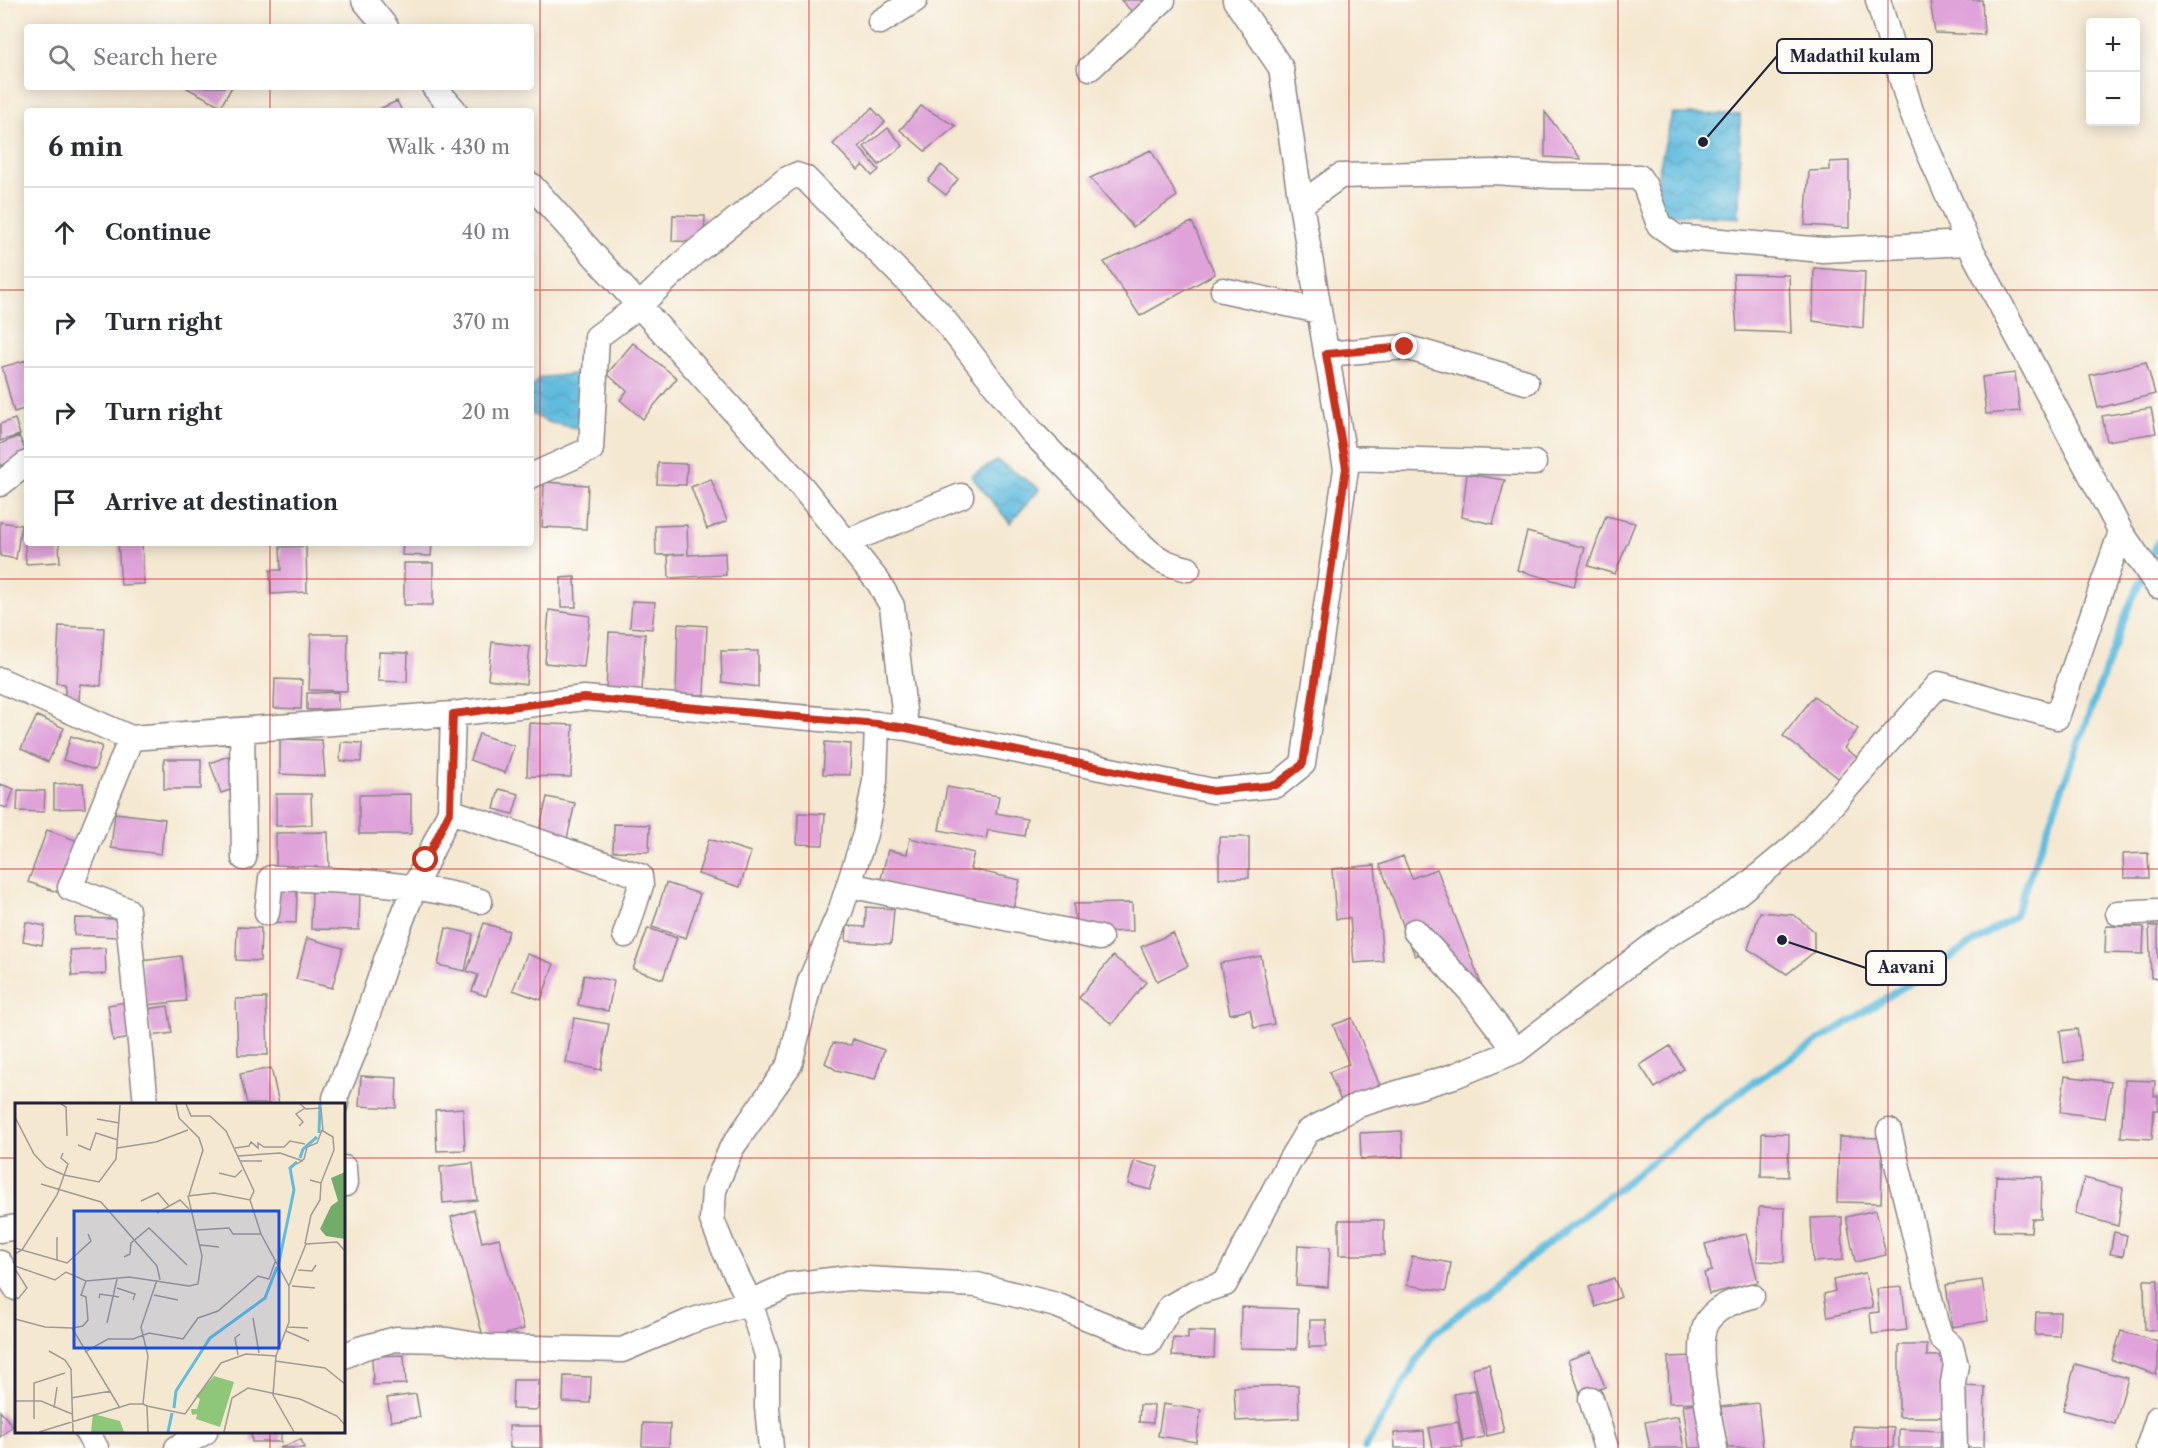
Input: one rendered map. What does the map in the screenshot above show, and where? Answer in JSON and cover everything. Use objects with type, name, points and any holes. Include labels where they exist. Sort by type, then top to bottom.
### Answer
[{"type":"street","points":[[364,0],[384,24]]},
{"type":"street","points":[[880,22],[915,0]]},
{"type":"street","points":[[1090,68],[1163,0]]},
{"type":"street","points":[[0,680],[131,738],[453,714],[584,698],[906,728],[1213,791],[1276,785],[1303,764],[1346,468],[1301,204],[1281,68],[1235,0]]},
{"type":"street","points":[[1878,0],[1911,111],[1968,243],[2125,538],[2158,586]]},
{"type":"street","points":[[437,90],[452,108]]},
{"type":"street","points":[[1301,204],[1340,176],[1493,172],[1551,176],[1639,177],[1659,225],[1676,237],[1823,250],[1968,243]]},
{"type":"street","points":[[534,475],[591,449],[597,337],[640,305],[693,254],[787,179],[794,175],[803,176],[938,312],[1032,432],[1170,563]]},
{"type":"street","points":[[534,188],[802,487],[879,583],[892,606],[906,728]]},
{"type":"street","points":[[1223,290],[1319,311]]},
{"type":"street","points":[[1326,354],[1405,347],[1526,382]]},
{"type":"street","points":[[1344,458],[1534,463]]},
{"type":"street","points":[[0,484],[24,466]]},
{"type":"street","points":[[846,542],[961,496]]},
{"type":"street","points":[[345,1356],[362,1348],[396,1339],[447,1340],[488,1347],[622,1350],[688,1322],[750,1302],[789,1285],[848,1278],[977,1285],[1056,1305],[1149,1343],[1170,1307],[1194,1293],[1225,1284],[1307,1132],[1358,1105],[1454,1076],[1516,1051],[1661,939],[1738,893],[1797,844],[1939,684],[2057,717],[2125,538]]},
{"type":"street","points":[[330,1102],[359,1040],[386,960],[414,888],[450,811],[453,714]]},
{"type":"street","points":[[771,1448],[767,1407],[767,1355],[750,1302],[712,1220],[714,1190],[731,1149],[790,1064],[810,981],[849,885],[865,834],[875,781],[877,724]]},
{"type":"street","points":[[242,730],[243,858]]},
{"type":"street","points":[[131,738],[70,888],[127,910],[146,1103]]},
{"type":"street","points":[[450,811],[640,876],[641,885],[625,935]]},
{"type":"street","points":[[267,913],[271,878],[347,880],[456,894],[480,901]]},
{"type":"street","points":[[849,885],[1100,938]]},
{"type":"street","points":[[2118,913],[2158,911]]},
{"type":"street","points":[[1415,932],[1471,992],[1516,1051]]},
{"type":"street","points":[[1889,1131],[1933,1312],[1941,1337],[1952,1346],[1954,1352],[1956,1365],[1953,1383],[1954,1448]]},
{"type":"street","points":[[0,1230],[15,1227]]},
{"type":"street","points":[[0,1263],[15,1286]]},
{"type":"street","points":[[1715,1448],[1708,1409],[1702,1338],[1707,1321],[1725,1304],[1752,1296]]},
{"type":"street","points":[[1591,1399],[1606,1448]]},
{"type":"street","points":[[2148,1448],[2158,1418]]},
{"type":"street","points":[[88,1433],[96,1448]]},
{"type":"street","points":[[177,1448],[202,1433]]},
{"type":"water","points":[[1672,114],[1740,115],[1739,218],[1655,213],[1659,169]]},
{"type":"water","points":[[582,373],[599,432],[551,423],[534,415],[534,384],[539,378]]},
{"type":"water","points":[[997,461],[1040,489],[1010,523],[971,476]]},
{"type":"building","points":[[1121,0],[1148,0],[1134,14]]},
{"type":"building","points":[[1930,0],[1982,0],[1984,35],[1935,33]]},
{"type":"building","points":[[191,90],[230,90],[221,106]]},
{"type":"building","points":[[397,101],[400,108],[382,108]]},
{"type":"building","points":[[921,106],[956,126],[925,151],[900,130]]},
{"type":"building","points":[[872,108],[885,122],[859,147],[879,170],[872,176],[863,165],[858,170],[833,144]]},
{"type":"building","points":[[1545,112],[1581,159],[1545,157]]},
{"type":"building","points":[[888,128],[903,146],[879,165],[864,147]]},
{"type":"building","points":[[1151,150],[1177,196],[1133,227],[1090,178]]},
{"type":"building","points":[[1849,161],[1849,228],[1805,225],[1809,171],[1830,170],[1830,162]]},
{"type":"building","points":[[941,165],[958,179],[946,195],[928,181]]},
{"type":"building","points":[[673,215],[705,216],[704,242],[672,241]]},
{"type":"building","points":[[1192,222],[1215,274],[1140,316],[1104,262]]},
{"type":"building","points":[[1814,268],[1865,272],[1863,328],[1813,321]]},
{"type":"building","points":[[1733,274],[1789,275],[1791,333],[1737,331]]},
{"type":"building","points":[[633,343],[677,378],[643,419],[620,400],[627,391],[607,374]]},
{"type":"building","points":[[24,361],[24,409],[14,412],[2,367]]},
{"type":"building","points":[[2146,362],[2155,394],[2098,408],[2090,375]]},
{"type":"building","points":[[2015,373],[2020,411],[1986,414],[1982,377]]},
{"type":"building","points":[[2151,408],[2156,433],[2107,441],[2102,416]]},
{"type":"building","points":[[15,419],[20,435],[0,441],[0,424]]},
{"type":"building","points":[[19,436],[24,448],[24,456],[0,466],[0,444]]},
{"type":"building","points":[[658,463],[687,464],[686,485],[657,484]]},
{"type":"building","points":[[1467,474],[1505,480],[1493,524],[1462,517]]},
{"type":"building","points":[[711,479],[727,521],[707,529],[691,487]]},
{"type":"building","points":[[544,482],[588,485],[586,529],[542,527]]},
{"type":"building","points":[[1606,516],[1635,523],[1615,574],[1588,566]]},
{"type":"building","points":[[0,522],[21,525],[16,559],[0,556]]},
{"type":"building","points":[[687,525],[688,555],[725,553],[726,575],[669,578],[668,555],[685,554],[656,555],[655,526]]},
{"type":"building","points":[[1527,532],[1585,548],[1574,586],[1517,570]]},
{"type":"building","points":[[25,546],[59,546],[60,562],[26,564]]},
{"type":"building","points":[[118,546],[142,546],[144,584],[121,585]]},
{"type":"building","points":[[306,546],[307,592],[271,594],[270,570],[281,570],[280,547]]},
{"type":"building","points":[[403,546],[432,546],[431,556],[402,555]]},
{"type":"building","points":[[404,563],[433,563],[433,605],[404,605]]},
{"type":"building","points":[[575,577],[576,607],[561,607],[561,578]]},
{"type":"building","points":[[632,601],[655,602],[652,629],[630,627]]},
{"type":"building","points":[[549,610],[590,616],[584,667],[545,663]]},
{"type":"building","points":[[678,624],[707,626],[704,695],[676,694]]},
{"type":"building","points":[[59,626],[104,628],[101,686],[80,684],[79,701],[65,700],[65,684],[56,683]]},
{"type":"building","points":[[609,632],[645,634],[642,692],[606,691]]},
{"type":"building","points":[[311,634],[348,634],[347,691],[309,690]]},
{"type":"building","points":[[492,642],[530,647],[526,684],[488,679]]},
{"type":"building","points":[[721,651],[758,651],[758,687],[722,682]]},
{"type":"building","points":[[379,652],[408,653],[407,682],[378,681]]},
{"type":"building","points":[[275,679],[302,680],[301,709],[274,708]]},
{"type":"building","points":[[338,692],[338,709],[307,710],[307,693]]},
{"type":"building","points":[[1814,696],[1858,729],[1844,748],[1858,758],[1841,780],[1783,736]]},
{"type":"building","points":[[37,716],[64,728],[48,762],[21,749]]},
{"type":"building","points":[[529,723],[573,725],[571,777],[527,776]]},
{"type":"building","points":[[479,734],[514,746],[505,773],[470,760]]},
{"type":"building","points":[[71,736],[102,746],[95,770],[63,760]]},
{"type":"building","points":[[280,739],[322,740],[325,776],[280,774]]},
{"type":"building","points":[[341,742],[362,743],[361,762],[340,761]]},
{"type":"building","points":[[825,742],[851,744],[850,775],[823,774]]},
{"type":"building","points":[[228,756],[239,787],[221,793],[210,763]]},
{"type":"building","points":[[164,759],[201,759],[201,789],[164,789]]},
{"type":"building","points":[[83,783],[85,808],[54,809],[54,784]]},
{"type":"building","points":[[0,784],[14,789],[7,808],[0,806]]},
{"type":"building","points":[[947,787],[999,796],[996,813],[1027,819],[1024,836],[988,830],[986,839],[939,830]]},
{"type":"building","points":[[499,789],[519,794],[513,814],[494,809]]},
{"type":"building","points":[[18,790],[45,791],[44,812],[17,811]]},
{"type":"building","points":[[276,794],[311,794],[312,825],[276,826]]},
{"type":"building","points":[[411,794],[411,834],[359,834],[359,795]]},
{"type":"building","points":[[547,797],[575,803],[566,843],[538,836]]},
{"type":"building","points":[[115,813],[165,819],[161,854],[111,848]]},
{"type":"building","points":[[798,813],[825,814],[823,845],[797,844]]},
{"type":"building","points":[[614,824],[650,825],[649,852],[613,851]]},
{"type":"building","points":[[47,830],[78,841],[60,893],[28,882]]},
{"type":"building","points":[[328,832],[329,872],[276,872],[276,833]]},
{"type":"building","points":[[1219,837],[1249,837],[1249,878],[1219,878]]},
{"type":"building","points":[[910,838],[974,853],[970,869],[1020,880],[1012,913],[880,883],[888,850],[907,854]]},
{"type":"building","points":[[709,839],[751,852],[740,887],[698,874]]},
{"type":"building","points":[[2148,853],[2149,878],[2124,878],[2123,854]]},
{"type":"building","points":[[1403,856],[1412,878],[1437,869],[1482,986],[1462,994],[1430,950],[1415,956],[1380,865]]},
{"type":"building","points":[[1375,865],[1383,961],[1354,963],[1350,918],[1336,919],[1332,869]]},
{"type":"building","points":[[666,883],[700,894],[686,938],[652,927]]},
{"type":"building","points":[[312,888],[360,889],[359,930],[311,929]]},
{"type":"building","points":[[273,889],[297,890],[296,923],[272,922]]},
{"type":"building","points":[[1132,903],[1133,931],[1075,933],[1074,904]]},
{"type":"building","points":[[866,907],[894,909],[891,944],[846,941],[847,926],[865,927]]},
{"type":"building","points":[[1760,912],[1794,915],[1814,931],[1814,952],[1787,974],[1748,949]]},
{"type":"building","points":[[75,918],[118,919],[117,937],[74,935]]},
{"type":"building","points":[[26,922],[45,926],[42,945],[23,941]]},
{"type":"building","points":[[484,923],[509,931],[486,996],[472,991],[478,975],[467,971]]},
{"type":"building","points":[[2106,926],[2144,927],[2143,954],[2105,953]]},
{"type":"building","points":[[2149,926],[2158,926],[2158,978],[2151,978]]},
{"type":"building","points":[[237,927],[261,928],[260,961],[236,960]]},
{"type":"building","points":[[446,928],[473,934],[465,971],[438,965]]},
{"type":"building","points":[[648,928],[677,938],[663,979],[633,969]]},
{"type":"building","points":[[1173,933],[1188,966],[1157,981],[1141,947]]},
{"type":"building","points":[[307,938],[343,948],[332,988],[296,979]]},
{"type":"building","points":[[105,948],[106,974],[72,976],[70,950]]},
{"type":"building","points":[[527,954],[554,964],[541,1000],[513,990]]},
{"type":"building","points":[[181,956],[186,1001],[146,1005],[141,961]]},
{"type":"building","points":[[1113,956],[1146,982],[1112,1024],[1079,998]]},
{"type":"building","points":[[1261,956],[1274,1024],[1254,1028],[1250,1010],[1230,1014],[1220,963]]},
{"type":"building","points":[[584,975],[614,981],[608,1011],[578,1005]]},
{"type":"building","points":[[266,998],[268,1055],[238,1055],[236,999]]},
{"type":"building","points":[[132,1001],[137,1037],[113,1041],[108,1005]]},
{"type":"building","points":[[168,1006],[172,1033],[152,1036],[147,1009]]},
{"type":"building","points":[[574,1018],[609,1024],[601,1070],[566,1063]]},
{"type":"building","points":[[1352,1018],[1383,1093],[1344,1108],[1329,1072],[1349,1064],[1333,1025]]},
{"type":"building","points":[[2077,1029],[2082,1060],[2064,1063],[2060,1031]]},
{"type":"building","points":[[853,1039],[884,1050],[875,1079],[836,1070],[825,1063],[833,1043],[851,1045]]},
{"type":"building","points":[[1670,1046],[1684,1069],[1655,1088],[1640,1065]]},
{"type":"building","points":[[271,1068],[279,1103],[247,1103],[240,1074]]},
{"type":"building","points":[[361,1076],[397,1078],[396,1108],[359,1106]]},
{"type":"building","points":[[2065,1076],[2111,1082],[2105,1118],[2060,1112]]},
{"type":"building","points":[[2125,1080],[2155,1081],[2154,1096],[2158,1096],[2158,1110],[2154,1110],[2152,1139],[2121,1137]]},
{"type":"building","points":[[463,1108],[465,1150],[437,1151],[435,1110]]},
{"type":"building","points":[[1402,1131],[1403,1157],[1361,1159],[1360,1133]]},
{"type":"building","points":[[1762,1133],[1789,1134],[1788,1177],[1761,1176]]},
{"type":"building","points":[[1839,1137],[1883,1138],[1881,1203],[1837,1202]]},
{"type":"building","points":[[1134,1161],[1158,1167],[1151,1190],[1128,1184]]},
{"type":"building","points":[[473,1163],[477,1200],[443,1203],[440,1167]]},
{"type":"building","points":[[1996,1176],[2042,1177],[2041,1219],[2032,1219],[2031,1232],[1994,1231]]},
{"type":"building","points":[[2084,1178],[2123,1188],[2118,1226],[2075,1214]]},
{"type":"building","points":[[1759,1207],[1785,1208],[1784,1262],[1757,1261]]},
{"type":"building","points":[[474,1210],[482,1242],[499,1238],[524,1329],[484,1340],[451,1217]]},
{"type":"building","points":[[1876,1210],[1886,1255],[1855,1262],[1846,1217]]},
{"type":"building","points":[[1842,1217],[1843,1260],[1813,1262],[1811,1218]]},
{"type":"building","points":[[1339,1220],[1384,1220],[1384,1255],[1339,1255]]},
{"type":"building","points":[[2114,1232],[2127,1235],[2123,1256],[2110,1254]]},
{"type":"building","points":[[1746,1234],[1758,1282],[1709,1294],[1704,1273],[1712,1271],[1705,1244]]},
{"type":"building","points":[[1298,1245],[1330,1247],[1328,1287],[1296,1285]]},
{"type":"building","points":[[1412,1256],[1451,1263],[1446,1291],[1407,1285]]},
{"type":"building","points":[[1865,1273],[1873,1307],[1828,1317],[1824,1294],[1835,1291],[1833,1280]]},
{"type":"building","points":[[1614,1278],[1621,1297],[1596,1307],[1589,1287]]},
{"type":"building","points":[[1982,1280],[1988,1321],[1952,1327],[1946,1285]]},
{"type":"building","points":[[2144,1280],[2158,1280],[2158,1330],[2145,1330]]},
{"type":"building","points":[[1902,1287],[1907,1330],[1872,1334],[1870,1313],[1879,1312],[1877,1289]]},
{"type":"building","points":[[1241,1307],[1298,1309],[1297,1349],[1240,1348]]},
{"type":"building","points":[[2036,1312],[2060,1312],[2059,1336],[2035,1335]]},
{"type":"building","points":[[1310,1320],[1326,1320],[1326,1347],[1309,1347]]},
{"type":"building","points":[[1188,1331],[1215,1332],[1214,1358],[1172,1356],[1173,1338],[1188,1339]]},
{"type":"building","points":[[2121,1331],[2158,1342],[2156,1374],[2112,1360]]},
{"type":"building","points":[[1899,1345],[1927,1345],[1927,1356],[1945,1356],[1945,1417],[1899,1417]]},
{"type":"building","points":[[1591,1351],[1605,1387],[1581,1396],[1568,1360]]},
{"type":"building","points":[[404,1355],[406,1384],[373,1385],[372,1356]]},
{"type":"building","points":[[1695,1356],[1697,1402],[1669,1403],[1668,1357]]},
{"type":"building","points":[[1489,1364],[1504,1432],[1487,1436],[1472,1368]]},
{"type":"building","points":[[2075,1364],[2128,1378],[2115,1424],[2063,1410]]},
{"type":"building","points":[[564,1376],[591,1377],[590,1403],[563,1402]]},
{"type":"building","points":[[513,1380],[539,1380],[538,1410],[512,1409]]},
{"type":"building","points":[[1298,1385],[1299,1418],[1236,1421],[1234,1387]]},
{"type":"building","points":[[1961,1386],[1985,1387],[1984,1448],[1959,1448]]},
{"type":"building","points":[[1475,1390],[1484,1437],[1463,1441],[1454,1394]]},
{"type":"building","points":[[416,1394],[420,1417],[391,1421],[387,1398]]},
{"type":"building","points":[[1702,1402],[1709,1448],[1689,1448],[1683,1405]]},
{"type":"building","points":[[1758,1403],[1763,1448],[1726,1448],[1721,1407]]},
{"type":"building","points":[[1163,1404],[1201,1410],[1196,1442],[1158,1436]]},
{"type":"building","points":[[1140,1405],[1154,1405],[1153,1423],[1139,1422]]},
{"type":"building","points":[[0,1411],[13,1426],[0,1437]]},
{"type":"building","points":[[1678,1416],[1684,1448],[1650,1448],[1645,1422]]},
{"type":"building","points":[[1458,1422],[1463,1447],[1433,1448],[1429,1428]]},
{"type":"building","points":[[643,1423],[670,1424],[669,1447],[642,1446]]},
{"type":"building","points":[[509,1426],[541,1426],[542,1448],[510,1448]]},
{"type":"building","points":[[1853,1426],[1894,1428],[1893,1448],[1852,1448]]},
{"type":"building","points":[[1899,1429],[1941,1431],[1940,1448],[1899,1448]]},
{"type":"building","points":[[1424,1431],[1425,1448],[1395,1448],[1394,1433]]},
{"type":"building","points":[[251,1433],[281,1433],[281,1442],[252,1442]]},
{"type":"building","points":[[301,1439],[304,1448],[280,1448]]},
{"type":"waterway","points":[[2148,564],[2158,542]]},
{"type":"waterway","points":[[1365,1448],[1431,1336],[1752,1083],[2015,916],[2129,606],[2144,574]]},
{"type":"place","name":"Madathil kulam","points":[[1703,142]]},
{"type":"place","name":"Aavani","points":[[1782,940]]},
{"type":"route","points":[[426,860],[450,811],[453,714],[584,698],[906,728],[1213,791],[1276,785],[1303,764],[1346,468],[1326,354],[1405,347]]}]
